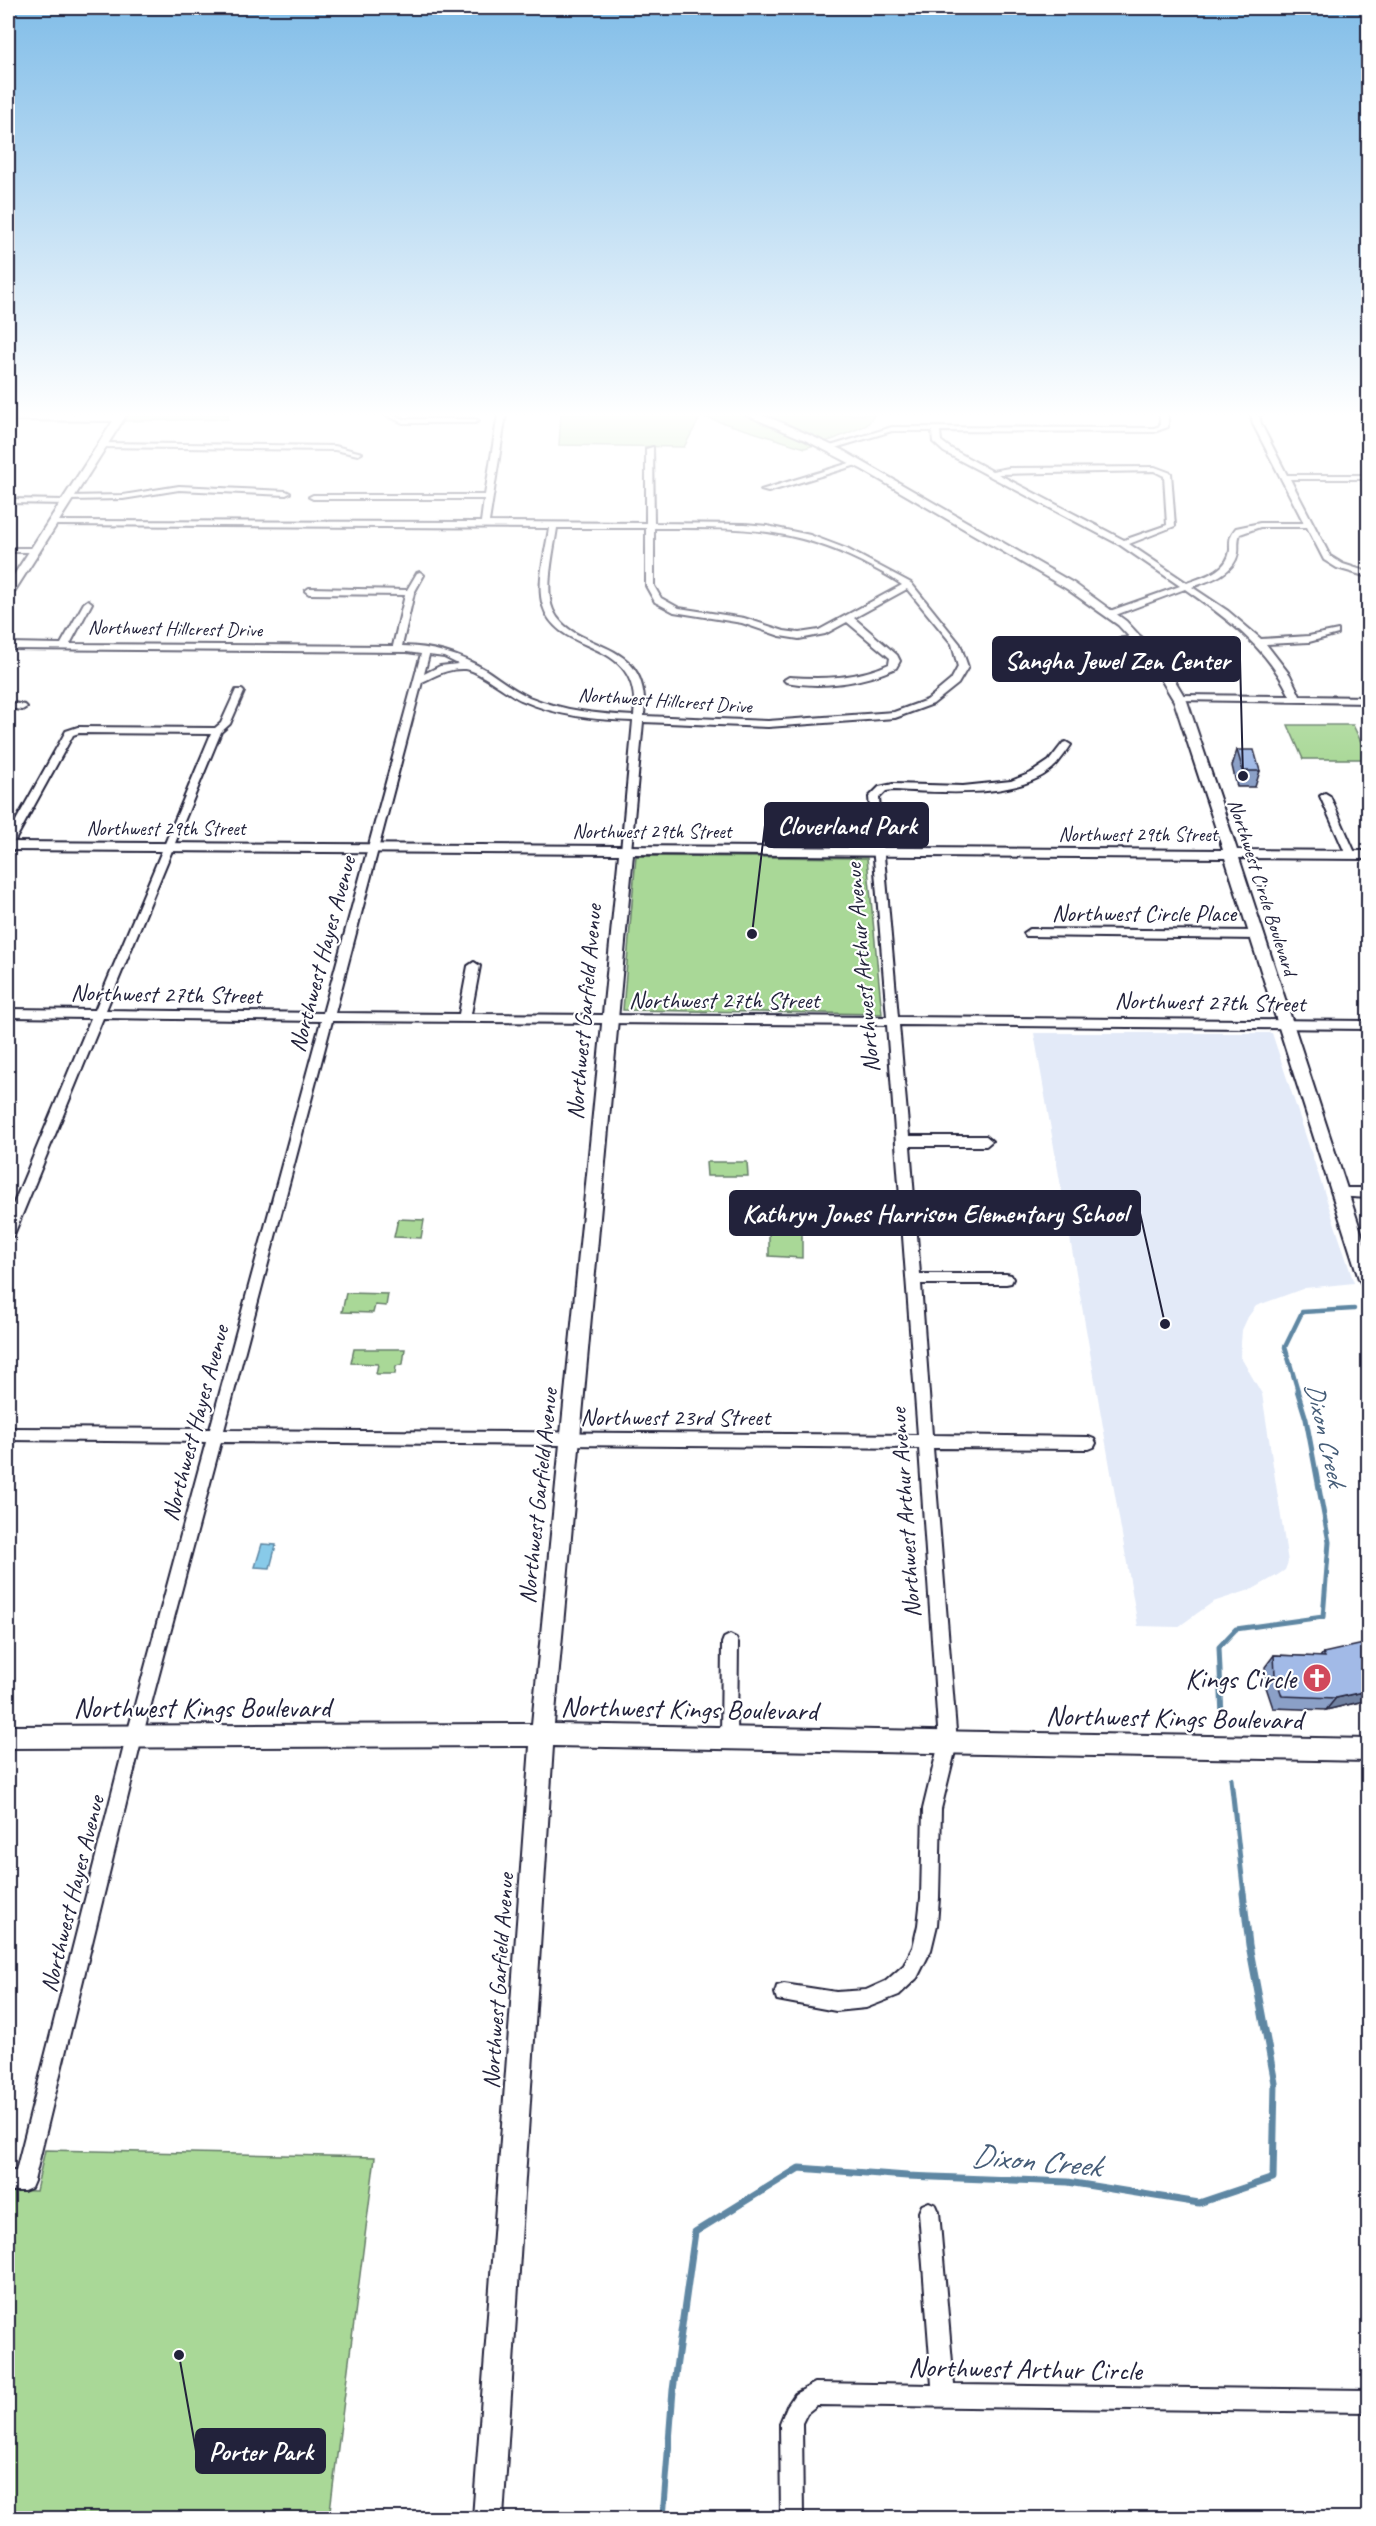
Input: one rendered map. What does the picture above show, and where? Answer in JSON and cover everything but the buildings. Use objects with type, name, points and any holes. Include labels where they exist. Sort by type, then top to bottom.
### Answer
[{"type":"street","points":[[8,592],[46,532]]},
{"type":"street","name":"Northwest Garfield Avenue","points":[[488,2518],[542,1735],[638,720],[639,687],[626,665],[601,646],[561,626],[548,610],[546,597],[552,532]]},
{"type":"street","points":[[650,532],[650,590],[658,600],[684,612],[744,621],[783,634],[799,636],[822,632],[908,585]]},
{"type":"street","points":[[791,532],[800,533],[855,554],[908,585]]},
{"type":"street","name":"Northwest Circle Boulevard","points":[[974,532],[1110,614],[1140,639],[1164,668],[1180,698],[1368,1279]]},
{"type":"street","points":[[1102,532],[1123,543],[1225,613],[1259,642],[1285,675],[1296,699]]},
{"type":"street","points":[[1123,543],[1154,532]]},
{"type":"street","points":[[1110,614],[1214,576],[1230,562],[1234,550],[1233,538],[1238,532]]},
{"type":"street","points":[[1314,532],[1331,561],[1346,569],[1368,575]]},
{"type":"street","points":[[8,550],[34,550]]},
{"type":"street","points":[[397,648],[410,593],[420,575]]},
{"type":"street","name":"Northwest Hillcrest Drive","points":[[8,646],[397,648],[446,656],[469,666],[513,693],[543,705],[588,716],[638,720],[788,724],[888,716],[919,708],[955,682],[963,667],[956,644],[908,585]]},
{"type":"street","points":[[309,591],[410,593]]},
{"type":"street","points":[[65,645],[88,603]]},
{"type":"street","points":[[789,680],[842,679],[873,673],[893,666],[896,660],[894,657],[848,618]]},
{"type":"street","points":[[1259,642],[1309,639],[1335,632]]},
{"type":"street","points":[[1070,669],[1082,651],[1099,645],[1140,639]]},
{"type":"street","name":"Northwest Hayes Avenue","points":[[16,2181],[426,651]]},
{"type":"street","points":[[420,680],[443,668],[469,666]]},
{"type":"street","points":[[8,1232],[167,848],[217,731],[225,724],[238,692]]},
{"type":"street","points":[[1180,698],[1368,700]]},
{"type":"street","points":[[8,705],[22,707]]},
{"type":"street","points":[[8,845],[66,734],[70,732],[217,731]]},
{"type":"street","name":"Northwest Arthur Avenue","points":[[784,1994],[851,2001],[866,1999],[888,1991],[904,1978],[918,1961],[928,1932],[931,1817],[948,1743],[903,1141],[873,800],[878,792],[893,787],[975,788],[1021,781],[1054,763],[1066,745]]},
{"type":"street","points":[[1325,796],[1351,855]]},
{"type":"street","name":"Northwest 29th Street","points":[[8,845],[167,848],[1368,855]]},
{"type":"street","name":"Northwest Circle Place","points":[[1030,933],[1257,935]]},
{"type":"street","points":[[464,1019],[474,966]]},
{"type":"street","name":"Northwest 27th Street","points":[[8,1012],[464,1019],[1368,1025]]},
{"type":"street","points":[[903,1141],[986,1141]]},
{"type":"street","points":[[1340,1193],[1368,1193]]},
{"type":"street","points":[[913,1279],[1006,1279]]},
{"type":"street","name":"Northwest 23rd Street","points":[[8,1434],[1089,1443]]},
{"type":"street","points":[[729,1739],[730,1643]]},
{"type":"street","name":"Northwest Kings Boulevard","points":[[8,1737],[542,1735],[1368,1750]]},
{"type":"street","points":[[929,2212],[944,2395]]},
{"type":"street","name":"Northwest Arthur Circle","points":[[792,2518],[791,2423],[795,2411],[805,2398],[815,2394],[1368,2402]]},
{"type":"shaded area","points":[[1034,1033],[1272,1033],[1354,1283],[1305,1288],[1256,1306],[1248,1317],[1242,1330],[1240,1356],[1262,1394],[1288,1562],[1285,1570],[1276,1576],[1253,1589],[1213,1602],[1178,1627],[1138,1626]]},
{"type":"green space","points":[[1288,725],[1353,725],[1362,744],[1368,745],[1368,759],[1303,759]]},
{"type":"green space","points":[[636,856],[867,858],[882,1014],[623,1010]]},
{"type":"green space","points":[[706,1162],[747,1162],[748,1176],[707,1176]]},
{"type":"green space","points":[[398,1219],[424,1220],[421,1238],[394,1237]]},
{"type":"green space","points":[[769,1227],[802,1229],[802,1258],[769,1256]]},
{"type":"green space","points":[[346,1293],[388,1294],[386,1306],[375,1305],[373,1313],[342,1312]]},
{"type":"green space","points":[[354,1349],[405,1349],[403,1364],[396,1366],[395,1374],[376,1374],[378,1364],[351,1363]]},
{"type":"green space","points":[[45,2150],[375,2157],[329,2518],[8,2518],[8,2190],[36,2191]]},
{"type":"water","points":[[262,1544],[276,1545],[270,1568],[255,1567]]},
{"type":"waterway","name":"Dixon Creek","points":[[1298,1391],[1285,1347],[1302,1312],[1354,1309]]},
{"type":"waterway","name":"Dixon Creek","points":[[1222,1717],[1219,1647],[1236,1629],[1323,1617],[1329,1542],[1306,1419],[1297,1390]]},
{"type":"waterway","name":"Dixon Creek","points":[[1231,1779],[1244,1895]]},
{"type":"waterway","name":"Dixon Creek","points":[[663,2518],[673,2390],[695,2232],[799,2168],[907,2176],[1068,2182],[1199,2203],[1273,2178],[1275,2083],[1249,1945],[1243,1893]]},
{"type":"place","name":"Sangha Jewel Zen Center","points":[[1243,776]]},
{"type":"place","name":"Cloverland Park","points":[[752,934]]},
{"type":"place","name":"Kathryn Jones Harrison Elementary School","points":[[1165,1324]]},
{"type":"place","name":"Kings Circle","points":[[1317,1678]]},
{"type":"place","name":"Porter Park","points":[[179,2355]]}]
